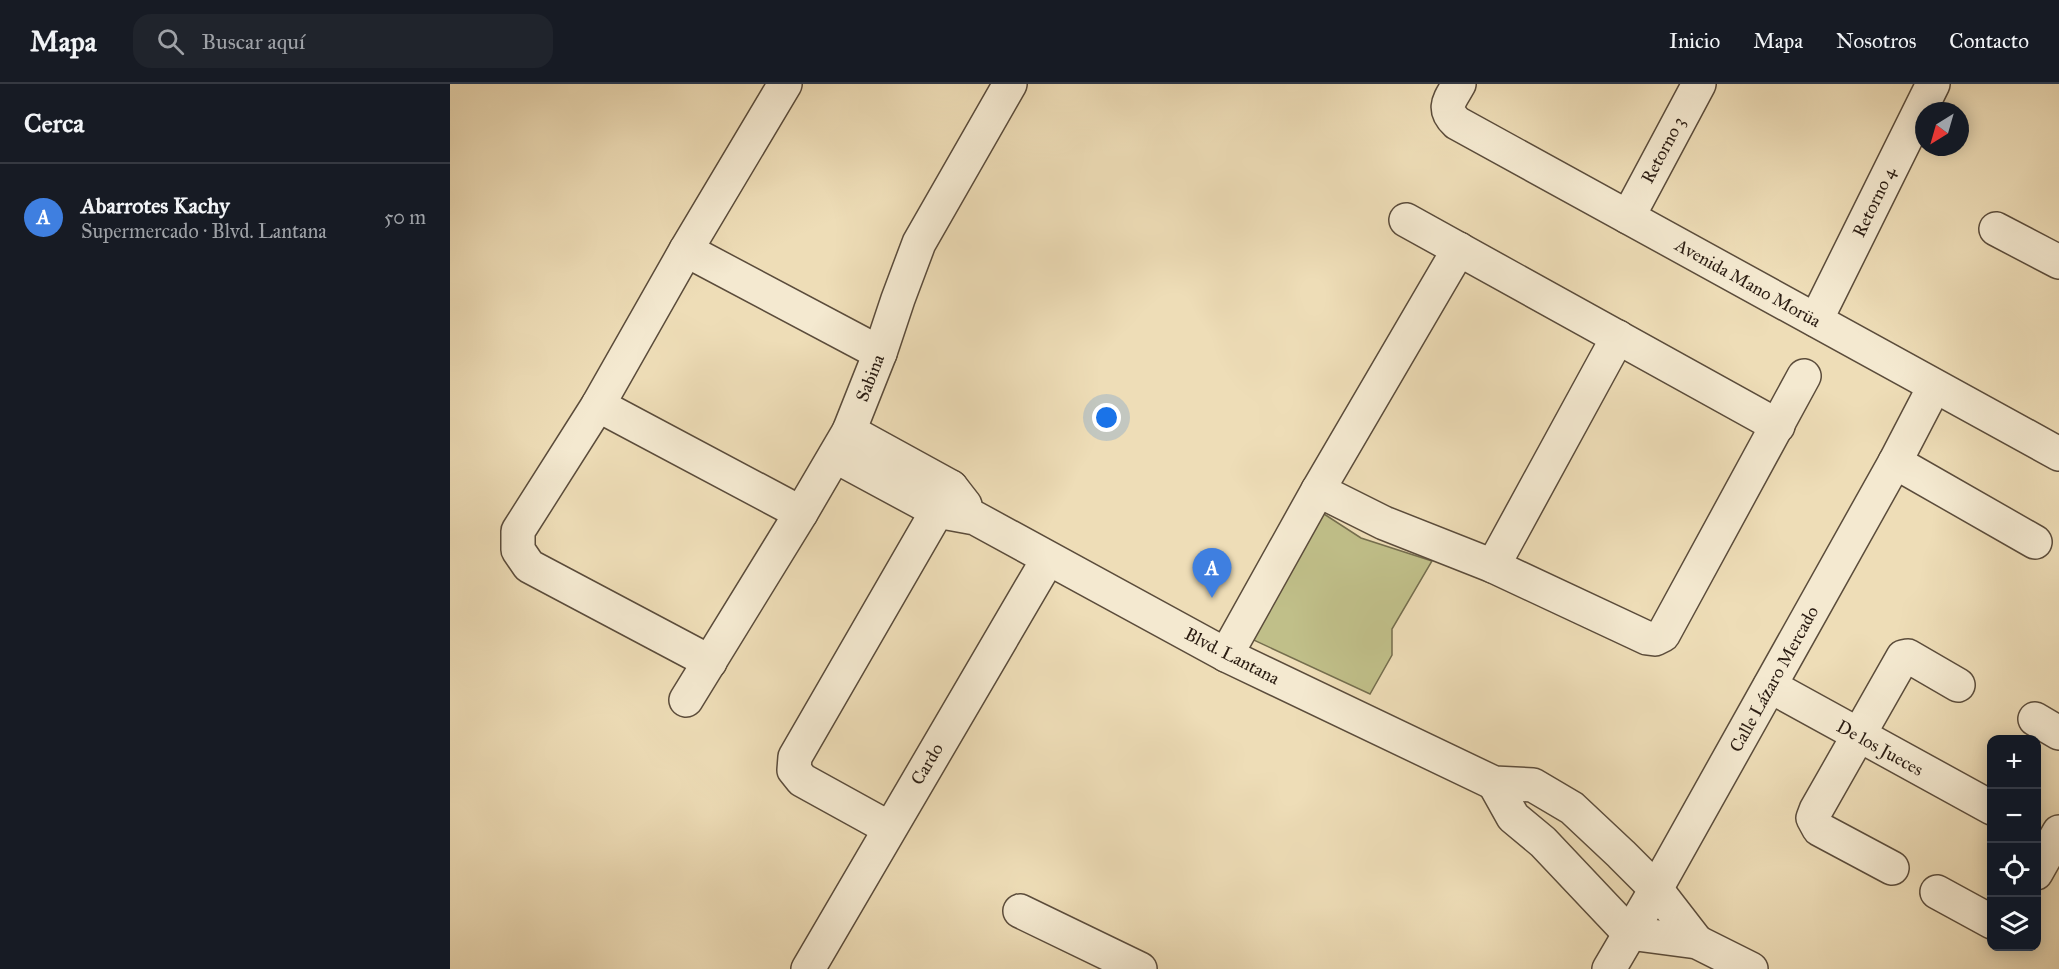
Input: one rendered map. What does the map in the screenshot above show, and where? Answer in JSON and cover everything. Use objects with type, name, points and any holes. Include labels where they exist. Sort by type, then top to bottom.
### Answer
[{"type":"street","points":[[710,662],[528,566],[518,550],[518,531],[598,405],[686,250],[785,84]]},
{"type":"street","name":"Sabina","points":[[686,700],[842,443],[880,353],[920,243],[1010,84]]},
{"type":"street","name":"Retorno 3","points":[[1628,217],[1699,84]]},
{"type":"street","name":"Retorno 4","points":[[1816,320],[1933,84]]},
{"type":"street","name":"Avenida Mano Morüa","points":[[1453,94],[1449,116],[1456,123],[2059,454]]},
{"type":"street","points":[[1406,220],[1778,426]]},
{"type":"street","points":[[1996,229],[2059,262]]},
{"type":"street","points":[[1226,655],[1318,490],[1459,249]]},
{"type":"street","points":[[686,250],[880,353]]},
{"type":"street","points":[[1493,566],[1618,338]]},
{"type":"street","points":[[1318,490],[1384,523],[1493,566],[1647,638],[1655,639],[1663,635],[1804,376]]},
{"type":"street","name":"Calle Lázaro Mercado","points":[[1609,969],[1770,686],[1895,462],[1934,387]]},
{"type":"street","points":[[598,405],[801,513]]},
{"type":"street","name":"Blvd. Lantana","points":[[842,443],[1048,559],[1226,655],[1494,783]]},
{"type":"street","points":[[1895,462],[2035,542]]},
{"type":"street","points":[[890,828],[802,780],[794,770],[795,757],[944,499]]},
{"type":"street","name":"Cardo","points":[[808,969],[1048,559]]},
{"type":"street","points":[[1892,868],[1819,829],[1814,818],[1816,810],[1903,657],[1908,656],[1958,685]]},
{"type":"street","name":"De los Jueces","points":[[1770,686],[1857,736],[1987,805]]},
{"type":"street","points":[[1494,783],[1533,785],[1572,808],[1656,890],[1696,942]]},
{"type":"street","points":[[1494,783],[1513,817],[1543,842],[1629,933],[1696,942],[1751,969]]},
{"type":"street","points":[[2041,864],[2052,838]]},
{"type":"street","points":[[1937,892],[1987,919]]},
{"type":"street","points":[[1020,912],[1140,969]]},
{"type":"shaded area","points":[[1324,514],[1361,538],[1432,561],[1392,629],[1392,655],[1370,694],[1245,636],[1308,519]]},
{"type":"place","name":"Abarrotes Kachy","points":[[1212,598]]}]
